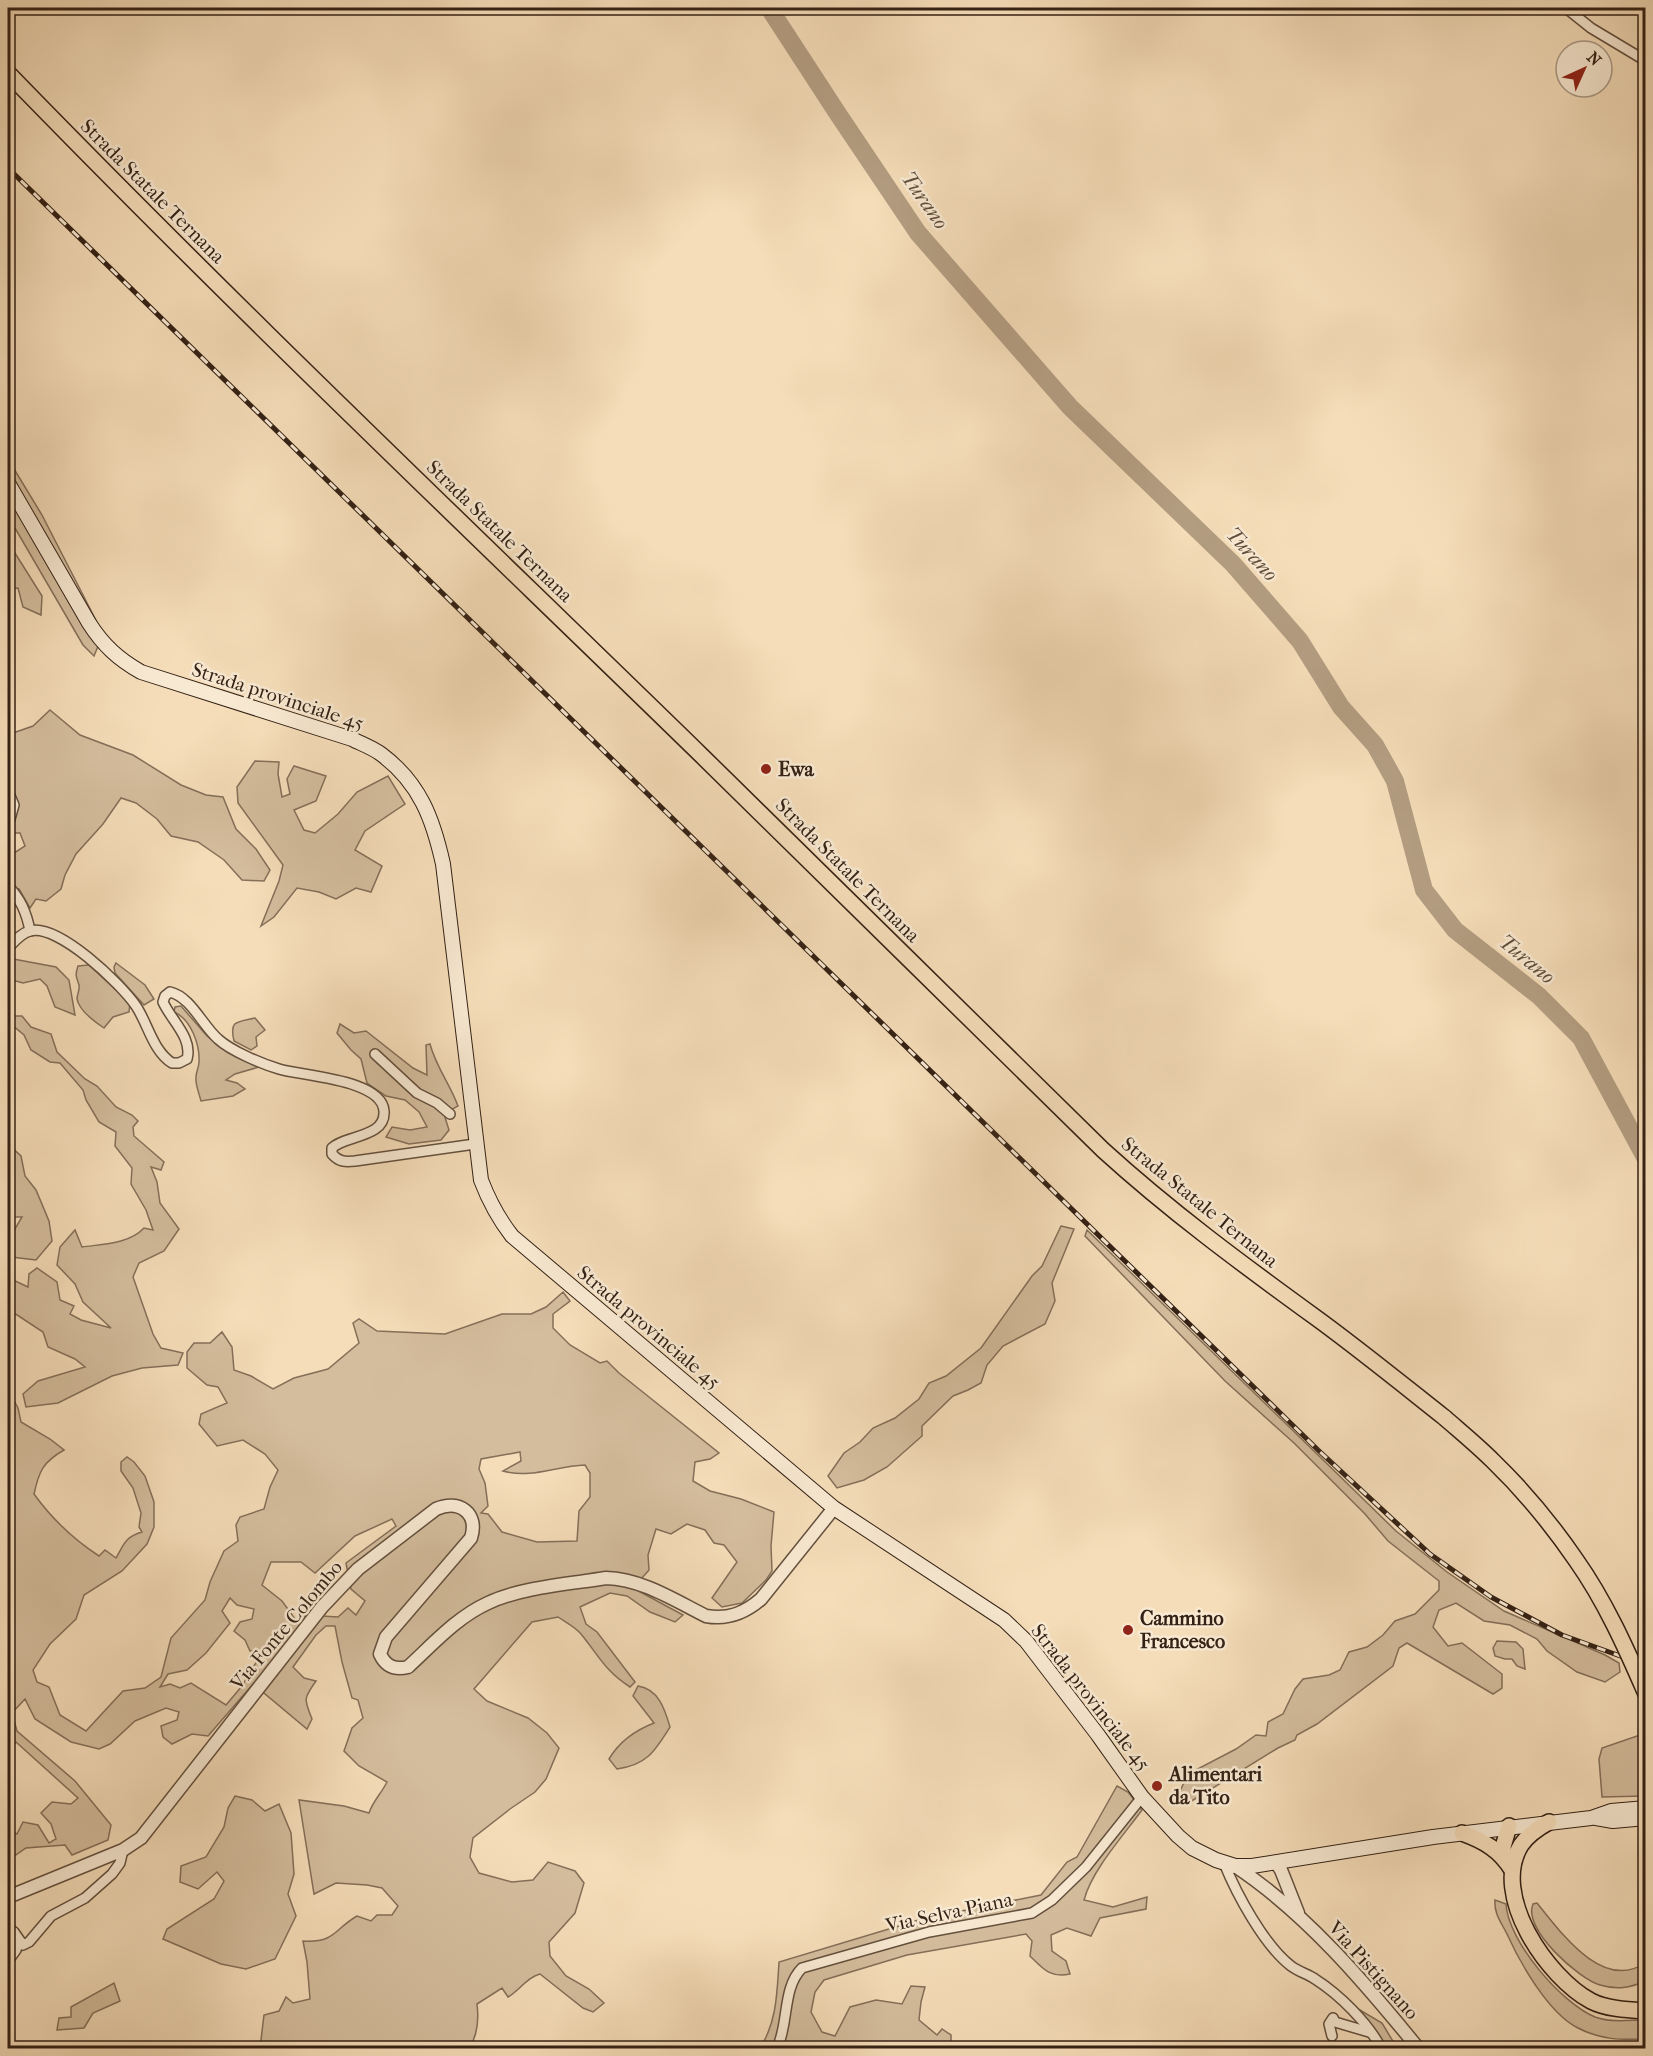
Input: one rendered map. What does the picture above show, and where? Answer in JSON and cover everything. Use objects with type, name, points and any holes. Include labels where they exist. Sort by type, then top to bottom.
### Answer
[{"type":"highway","name":"Strada Statale Ternana","points":[[8,74],[143,212],[434,498],[703,757],[1102,1150],[1169,1208],[1445,1418],[1494,1461],[1548,1523],[1576,1560],[1599,1597],[1628,1652],[1646,1694]]},
{"type":"highway","points":[[1511,1860],[1533,1831],[1549,1822]]},
{"type":"highway","points":[[1509,1826],[1503,1847],[1511,1860],[1513,1889],[1530,1939],[1564,1979],[1592,2001],[1642,2009]]},
{"type":"highway","points":[[1462,1833],[1484,1841],[1511,1860]]},
{"type":"main road","name":"Strada provinciale 45","points":[[8,483],[101,642],[126,664],[141,672],[352,739],[381,754],[419,794],[430,815],[443,864],[481,1180],[489,1201],[512,1236],[834,1508],[1004,1620],[1026,1641],[1142,1797],[1192,1848],[1204,1856],[1230,1864],[1272,1863],[1509,1826],[1592,1818],[1613,1821],[1646,1818]]},
{"type":"main road","name":"Strada provinciale 45","points":[[1592,1818],[1611,1811],[1646,1808]]},
{"type":"street","points":[[1566,8],[1591,27],[1646,61]]},
{"type":"street","points":[[8,791],[14,805],[10,819],[8,819]]},
{"type":"street","points":[[8,886],[14,892],[27,916],[30,931]]},
{"type":"street","points":[[8,948],[19,937],[30,931],[55,937],[82,952],[118,985],[136,1006],[160,1053],[172,1064],[187,1059],[189,1050],[163,1002],[165,996],[170,992],[184,999],[220,1041],[242,1053],[280,1069],[337,1078],[374,1095],[382,1104],[385,1112],[379,1127],[366,1134],[337,1143],[332,1148],[332,1154],[336,1159],[344,1162],[355,1161],[475,1144]]},
{"type":"street","points":[[375,1054],[417,1093],[437,1103],[450,1114]]},
{"type":"street","name":"Via Fonte Colombo","points":[[8,1897],[123,1850],[141,1838],[322,1607],[358,1569],[436,1509],[447,1504],[460,1507],[468,1512],[474,1529],[471,1538],[386,1637],[380,1654],[383,1661],[390,1667],[399,1669],[408,1667],[462,1618],[486,1603],[508,1594],[606,1578],[618,1578],[636,1583],[706,1616],[716,1618],[738,1615],[750,1609],[761,1599],[834,1508]]},
{"type":"street","name":"Via Selva Piana","points":[[777,2049],[782,2038],[794,1977],[802,1968],[929,1932],[1032,1913],[1052,1900],[1086,1867],[1142,1797]]},
{"type":"street","points":[[8,1927],[23,1945],[28,1942],[51,1916],[85,1898],[112,1874],[120,1863],[123,1850]]},
{"type":"street","points":[[1284,1882],[1291,1867],[1300,1859]]},
{"type":"street","points":[[1270,1891],[1266,1874],[1272,1863],[1281,1870],[1299,1918]]},
{"type":"street","points":[[1230,1864],[1239,1898],[1275,1948],[1290,1965],[1315,1979],[1360,2018],[1381,2049]]},
{"type":"street","name":"Via Pistignano","points":[[1230,1864],[1270,1891],[1299,1918],[1371,1991],[1418,2049]]},
{"type":"street","points":[[8,1961],[19,1941]]},
{"type":"street","points":[[1332,2036],[1329,2024],[1333,2018],[1335,2022],[1369,2032]]},
{"type":"shaded area","points":[[8,459],[42,515],[103,634],[94,656],[83,645],[8,516]]},
{"type":"shaded area","points":[[8,542],[42,596],[41,615],[23,607],[18,588],[8,589]]},
{"type":"shaded area","points":[[50,710],[80,735],[133,755],[181,785],[206,795],[223,797],[236,829],[256,849],[270,870],[264,881],[242,880],[224,860],[198,842],[171,836],[157,819],[136,803],[121,798],[103,824],[76,854],[65,875],[61,889],[46,901],[36,899],[30,908],[19,889],[8,887],[8,857],[25,846],[20,833],[8,833],[8,721],[13,733],[33,726]]},
{"type":"shaded area","points":[[255,761],[279,762],[278,774],[282,797],[290,794],[287,779],[294,766],[326,776],[316,801],[294,810],[304,830],[315,833],[338,814],[357,792],[388,776],[405,804],[365,831],[355,850],[382,866],[371,892],[356,888],[336,899],[319,892],[297,888],[274,917],[261,926],[283,865],[238,803],[237,787]]},
{"type":"shaded area","points":[[8,958],[56,967],[69,980],[75,1015],[55,1007],[47,986],[40,979],[23,983],[8,979]]},
{"type":"shaded area","points":[[116,963],[145,985],[154,999],[144,1005],[115,973]]},
{"type":"shaded area","points":[[89,965],[130,1003],[129,1012],[113,1017],[104,1028],[84,1012],[77,999],[79,987],[76,972],[78,966]]},
{"type":"shaded area","points":[[181,1006],[217,1044],[259,1067],[235,1074],[226,1080],[237,1083],[245,1089],[233,1096],[201,1101],[196,1083],[199,1062],[196,1041],[190,1026],[174,1012],[175,1007]]},
{"type":"shaded area","points":[[15,1016],[22,1016],[31,1027],[51,1034],[57,1052],[85,1079],[97,1086],[116,1107],[132,1115],[138,1121],[133,1127],[134,1136],[164,1162],[161,1170],[151,1167],[157,1182],[160,1203],[179,1229],[164,1251],[139,1263],[133,1277],[153,1334],[161,1348],[183,1353],[178,1365],[142,1368],[112,1376],[58,1403],[26,1407],[23,1394],[38,1381],[85,1367],[75,1359],[48,1347],[43,1332],[8,1309],[8,1264],[13,1280],[28,1287],[29,1274],[37,1268],[57,1282],[60,1300],[74,1306],[70,1314],[81,1320],[111,1328],[83,1302],[75,1284],[57,1265],[60,1247],[75,1230],[82,1247],[123,1240],[144,1228],[153,1230],[146,1210],[131,1184],[132,1168],[115,1146],[116,1132],[99,1122],[83,1090],[60,1063],[50,1062],[31,1050],[24,1035],[11,1024]]},
{"type":"shaded area","points":[[255,1018],[265,1030],[256,1037],[257,1046],[251,1050],[234,1041],[233,1029],[239,1021]]},
{"type":"shaded area","points":[[340,1024],[354,1033],[366,1031],[413,1068],[427,1075],[426,1045],[430,1044],[458,1106],[444,1114],[449,1130],[441,1140],[409,1144],[386,1137],[392,1127],[410,1130],[427,1127],[419,1112],[405,1100],[386,1096],[367,1083],[361,1059],[337,1033]]},
{"type":"shaded area","points":[[8,1144],[21,1156],[25,1176],[36,1190],[49,1221],[52,1241],[36,1260],[11,1257],[8,1250],[8,1229],[15,1229],[22,1217],[8,1217]]},
{"type":"shaded area","points":[[1061,1226],[1074,1229],[1052,1283],[1055,1301],[1045,1324],[1003,1346],[987,1365],[981,1383],[953,1396],[922,1426],[922,1436],[887,1467],[864,1480],[837,1488],[828,1476],[844,1453],[860,1442],[873,1428],[895,1418],[919,1399],[929,1383],[946,1376],[981,1348],[1032,1276],[1042,1266]]},
{"type":"shaded area","points":[[1087,1230],[1396,1531],[1447,1572],[1504,1611],[1605,1655],[1619,1663],[1620,1672],[1605,1682],[1577,1672],[1547,1651],[1537,1639],[1510,1625],[1484,1621],[1456,1603],[1439,1610],[1433,1627],[1448,1646],[1462,1643],[1502,1674],[1502,1688],[1493,1694],[1407,1643],[1399,1648],[1393,1666],[1317,1724],[1297,1735],[1295,1740],[1190,1802],[1173,1802],[1171,1798],[1180,1791],[1188,1774],[1236,1749],[1256,1735],[1266,1736],[1268,1722],[1283,1714],[1295,1689],[1303,1679],[1329,1675],[1340,1670],[1349,1652],[1367,1647],[1383,1635],[1395,1621],[1415,1614],[1439,1590],[1439,1581],[1388,1541],[1365,1514],[1294,1443],[1225,1381],[1085,1236]]},
{"type":"shaded area","points":[[563,1292],[570,1301],[553,1314],[553,1328],[570,1345],[600,1363],[607,1361],[719,1453],[710,1459],[695,1462],[693,1481],[710,1491],[741,1499],[774,1512],[771,1546],[772,1571],[742,1603],[722,1607],[712,1598],[737,1562],[724,1545],[714,1543],[705,1530],[687,1524],[671,1534],[656,1529],[648,1555],[649,1570],[633,1588],[683,1615],[675,1622],[650,1612],[627,1596],[610,1593],[580,1607],[586,1624],[597,1632],[635,1682],[630,1687],[608,1669],[579,1631],[558,1617],[532,1622],[474,1689],[487,1701],[528,1718],[547,1733],[559,1748],[546,1779],[535,1792],[473,1838],[470,1857],[479,1873],[512,1882],[533,1880],[548,1862],[575,1871],[584,1883],[575,1913],[549,1942],[550,1956],[566,1976],[589,1989],[604,2003],[593,2012],[583,2008],[540,1974],[531,1978],[508,1997],[502,1988],[477,2004],[477,2027],[469,2048],[344,2048],[339,2043],[315,2048],[260,2048],[264,2015],[279,2011],[286,1997],[293,2003],[310,1999],[303,1941],[328,1938],[357,1916],[371,1921],[377,1915],[392,1915],[398,1906],[382,1888],[367,1885],[336,1883],[314,1894],[299,1800],[344,1806],[369,1813],[387,1782],[359,1766],[344,1751],[352,1728],[363,1718],[358,1700],[352,1698],[335,1626],[326,1626],[316,1635],[293,1667],[304,1678],[316,1681],[306,1699],[312,1719],[307,1729],[253,1684],[208,1736],[192,1734],[172,1744],[163,1737],[161,1726],[177,1720],[179,1712],[166,1708],[135,1721],[110,1744],[99,1749],[71,1742],[35,1719],[25,1699],[12,1713],[17,1731],[75,1781],[111,1825],[108,1840],[72,1855],[65,1845],[26,1848],[10,1859],[8,1857],[8,1809],[11,1831],[17,1834],[23,1822],[38,1825],[49,1843],[56,1839],[51,1824],[41,1813],[52,1802],[71,1804],[78,1798],[16,1742],[8,1752],[8,1396],[12,1397],[18,1408],[21,1422],[64,1450],[43,1468],[34,1494],[72,1536],[89,1549],[99,1556],[105,1550],[116,1558],[128,1539],[142,1532],[139,1527],[141,1513],[133,1488],[121,1471],[121,1462],[127,1457],[145,1476],[154,1502],[154,1527],[147,1544],[122,1571],[84,1595],[76,1619],[50,1644],[33,1670],[37,1682],[49,1687],[60,1715],[86,1731],[123,1691],[145,1688],[161,1677],[171,1638],[205,1600],[210,1582],[224,1551],[238,1541],[236,1525],[240,1517],[264,1509],[278,1470],[265,1454],[243,1440],[217,1446],[199,1424],[201,1414],[227,1403],[218,1387],[207,1385],[187,1368],[187,1352],[194,1343],[210,1343],[222,1332],[232,1347],[234,1370],[251,1376],[273,1389],[294,1378],[328,1369],[359,1343],[353,1323],[359,1319],[377,1331],[445,1334],[502,1314],[531,1314],[546,1307]],"holes":[[[520,1452],[521,1461],[503,1471],[524,1474],[585,1465],[590,1473],[590,1497],[579,1511],[577,1541],[537,1542],[502,1532],[488,1514],[481,1513],[488,1506],[485,1483],[479,1469],[481,1459]],[[392,1519],[396,1526],[346,1563],[351,1589],[365,1601],[356,1615],[348,1608],[338,1617],[322,1616],[309,1611],[298,1623],[282,1601],[262,1585],[271,1562],[301,1562],[315,1573],[355,1536]],[[230,1598],[237,1605],[254,1609],[252,1619],[240,1622],[234,1631],[245,1640],[250,1651],[263,1651],[242,1686],[226,1705],[191,1683],[180,1688],[170,1684],[160,1687],[168,1674],[187,1670],[206,1653],[230,1623],[222,1611]]]},
{"type":"shaded area","points":[[1497,1641],[1516,1642],[1523,1649],[1525,1669],[1517,1666],[1512,1659],[1495,1656],[1493,1648]]},
{"type":"shaded area","points":[[638,1686],[651,1691],[660,1701],[670,1727],[649,1756],[636,1764],[617,1769],[609,1759],[613,1753],[628,1737],[654,1723],[633,1696]]},
{"type":"shaded area","points":[[1645,1735],[1645,1796],[1602,1797],[1599,1759],[1602,1748]]},
{"type":"shaded area","points":[[1117,1786],[1128,1792],[1142,1810],[1101,1865],[1084,1900],[1113,1907],[1147,1897],[1146,1909],[1100,1918],[1091,1936],[1067,1928],[1051,1935],[1052,1951],[1066,1961],[1070,1974],[1057,1975],[1039,1965],[1030,1956],[1032,1941],[1026,1934],[907,1955],[824,1980],[815,1992],[811,2012],[822,2032],[835,2036],[850,2007],[876,2000],[902,2004],[911,1986],[925,1987],[919,2020],[937,2035],[942,2029],[951,2035],[951,2048],[809,2048],[807,2043],[804,2048],[760,2048],[773,2017],[779,1962],[922,1919],[1041,1895],[1067,1862],[1077,1857]]},
{"type":"shaded area","points":[[235,1796],[252,1800],[265,1811],[279,1804],[291,1833],[294,1874],[288,1894],[296,1916],[275,1959],[246,1969],[221,1964],[163,1939],[167,1929],[214,1899],[224,1881],[217,1872],[198,1889],[180,1882],[181,1866],[206,1857],[224,1827],[228,1808]]},
{"type":"shaded area","points":[[1495,1900],[1506,1904],[1509,1919],[1526,1952],[1538,1969],[1567,1999],[1581,2010],[1601,2019],[1645,2020],[1645,2039],[1619,2039],[1595,2035],[1578,2028],[1556,2011],[1536,1987],[1520,1959],[1498,1918]]},
{"type":"shaded area","points":[[1537,1903],[1570,1942],[1598,1964],[1613,1970],[1629,1970],[1645,1963],[1645,1981],[1618,1988],[1600,1985],[1579,1973],[1555,1952],[1536,1926],[1532,1914],[1533,1904]]},
{"type":"shaded area","points":[[114,1983],[120,2001],[93,2013],[84,2028],[57,2030],[59,2018],[71,2017],[71,2007]]},
{"type":"shaded area","points":[[1353,2006],[1382,2023],[1397,2048],[1385,2048]]},
{"type":"waterway","name":"Turano","points":[[769,8],[918,233],[1070,407],[1233,564],[1300,641],[1341,707],[1375,745],[1395,781],[1424,890],[1455,930],[1539,996],[1581,1038],[1646,1159]]},
{"type":"railway","points":[[8,168],[1318,1450],[1430,1554],[1491,1597],[1562,1635],[1646,1663]]},
{"type":"place","name":"Ewa","points":[[766,769]]},
{"type":"place","name":"Cammino Francesco","points":[[1128,1630]]},
{"type":"place","name":"Alimentari da Tito","points":[[1157,1786]]}]
